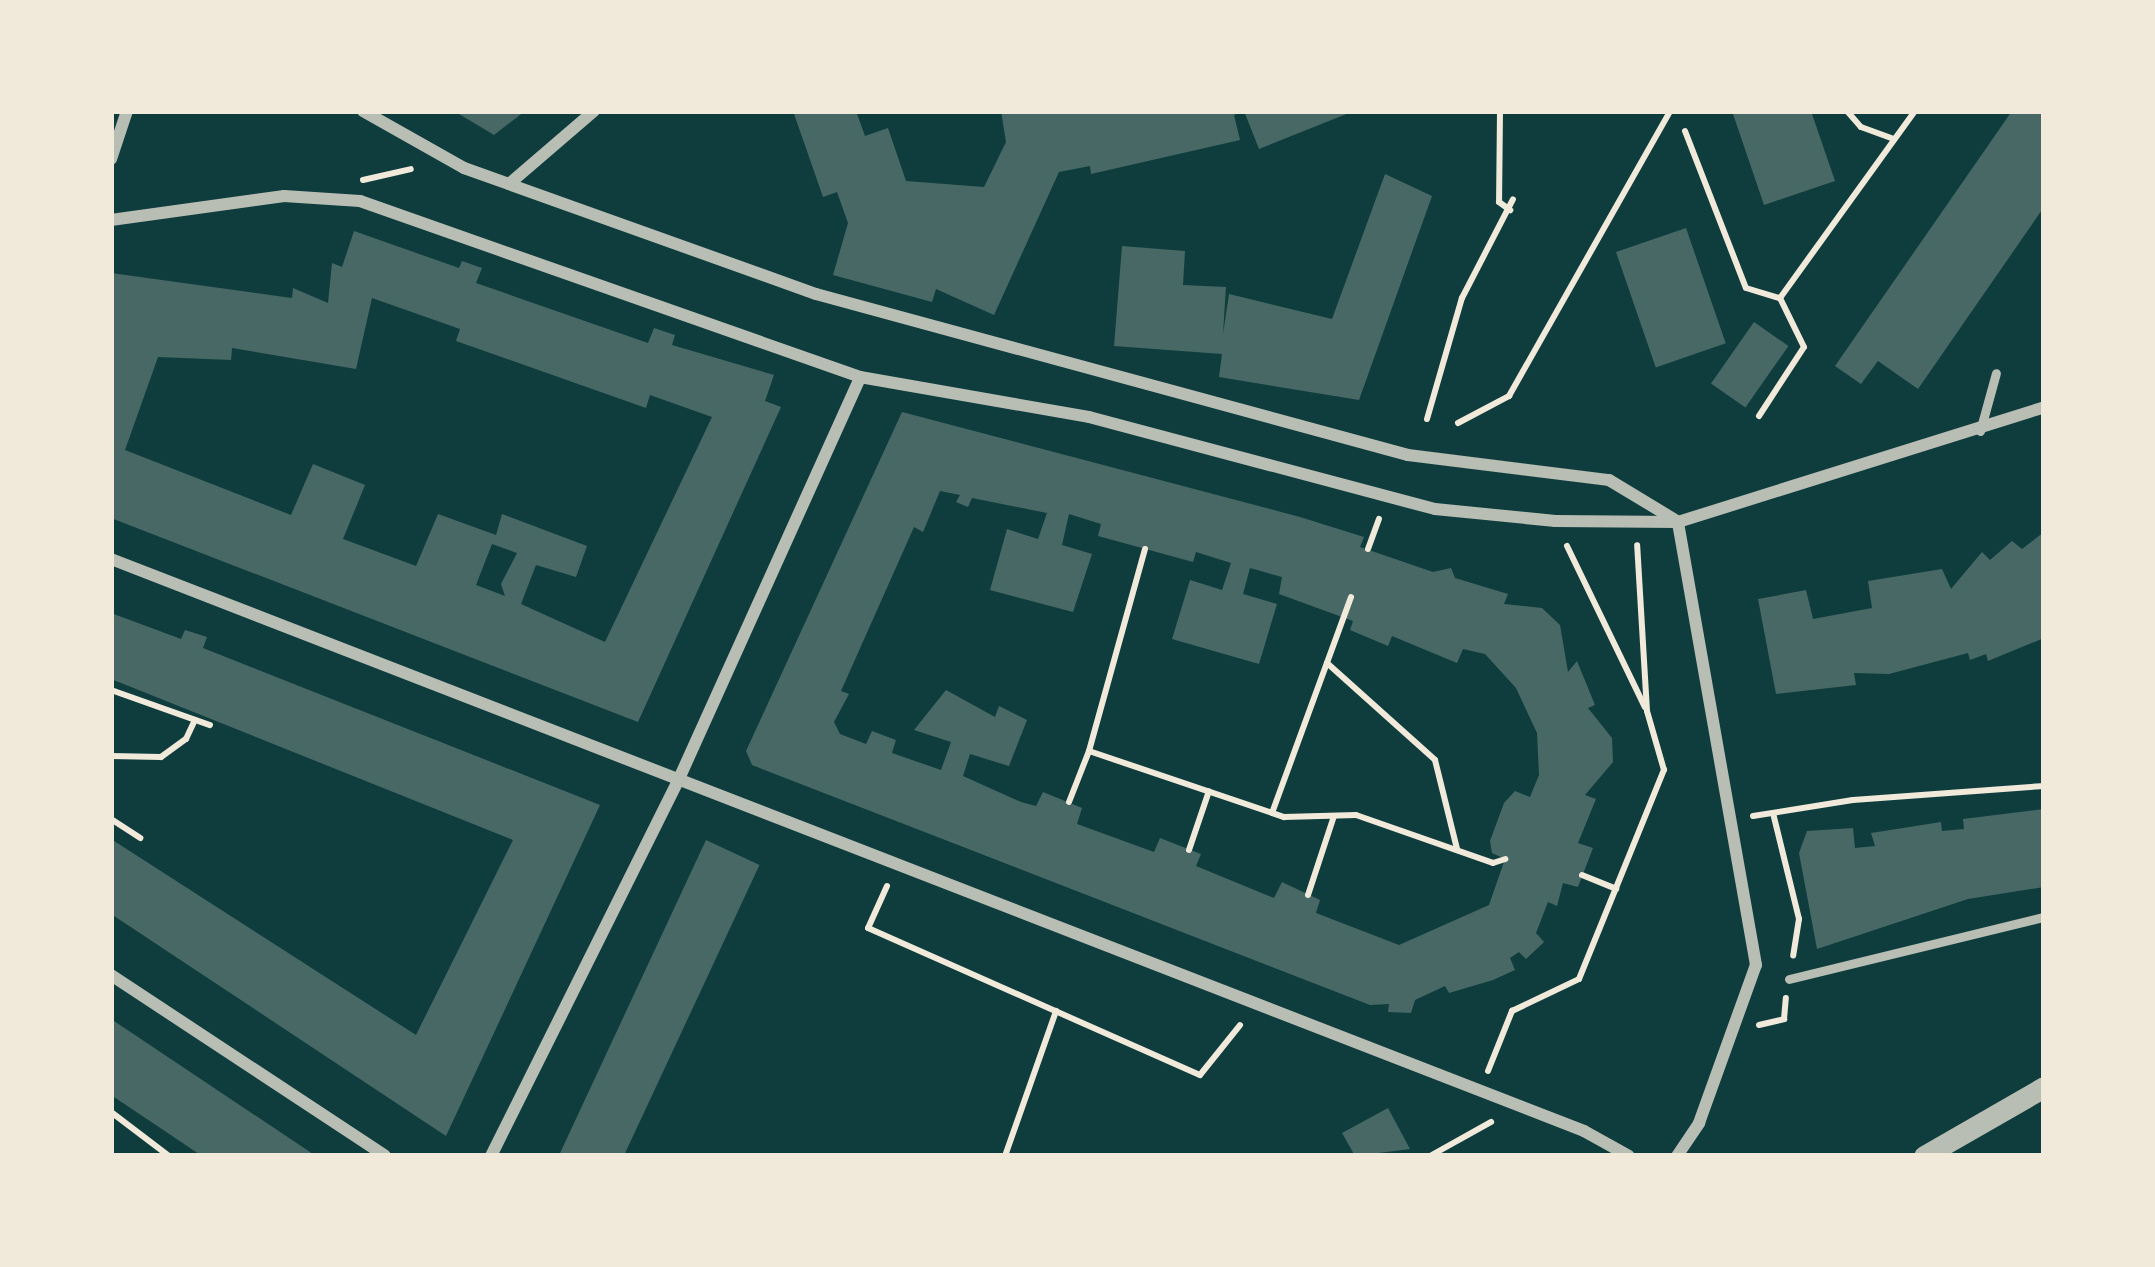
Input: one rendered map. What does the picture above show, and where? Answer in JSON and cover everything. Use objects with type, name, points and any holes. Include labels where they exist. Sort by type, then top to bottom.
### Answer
[{"type":"street","points":[[111,159],[127,111]]},
{"type":"street","points":[[363,111],[509,184],[816,294],[1408,455],[1609,480],[1678,522],[1756,965],[1699,1123],[1677,1156]]},
{"type":"street","points":[[509,184],[594,111]]},
{"type":"street","points":[[111,220],[284,196],[360,201],[860,377],[1089,416],[1386,498],[1556,521],[1678,522],[1980,433],[2044,407]]},
{"type":"street","points":[[491,1156],[678,782],[860,377]]},
{"type":"street","points":[[111,559],[1521,1106],[1629,1156]]},
{"type":"street","points":[[111,975],[386,1156]]},
{"type":"street","points":[[1924,1156],[2044,1087]]},
{"type":"lane","points":[[1980,433],[1996,373]]},
{"type":"lane","points":[[1789,979],[2044,917]]},
{"type":"path","points":[[1500,111],[1499,202],[1510,211]]},
{"type":"path","points":[[1458,423],[1509,396],[1670,111]]},
{"type":"path","points":[[1847,111],[1861,127],[1894,139]]},
{"type":"path","points":[[1780,298],[1915,111]]},
{"type":"path","points":[[1685,131],[1746,289],[1780,298],[1804,347],[1759,416]]},
{"type":"path","points":[[1427,419],[1462,298],[1514,199]]},
{"type":"path","points":[[1368,550],[1386,498]]},
{"type":"path","points":[[1480,1091],[1512,1011],[1579,979],[1664,770],[1647,711],[1556,521]]},
{"type":"path","points":[[1635,522],[1647,711]]},
{"type":"path","points":[[1069,802],[1089,751],[1145,549]]},
{"type":"path","points":[[1272,813],[1351,597]]},
{"type":"path","points":[[1327,663],[1435,760],[1457,850]]},
{"type":"path","points":[[111,690],[210,725]]},
{"type":"path","points":[[111,756],[161,757],[186,739],[195,720]]},
{"type":"path","points":[[1089,751],[1272,813],[1334,815],[1505,859]]},
{"type":"path","points":[[1732,820],[2044,786]]},
{"type":"path","points":[[1189,850],[1209,791]]},
{"type":"path","points":[[1773,813],[1799,919],[1789,979]]},
{"type":"path","points":[[1309,895],[1334,815]]},
{"type":"path","points":[[111,820],[140,838]]},
{"type":"path","points":[[896,866],[868,928],[1200,1075],[1256,1005]]},
{"type":"path","points":[[1582,875],[1616,889]]},
{"type":"path","points":[[1005,1156],[1056,1011]]},
{"type":"path","points":[[1430,1156],[1521,1106]]},
{"type":"path","points":[[111,1112],[169,1156]]},
{"type":"building","points":[[454,111],[525,111],[494,135]]},
{"type":"building","points":[[793,111],[856,111],[865,136],[888,128],[906,181],[984,187],[1006,142],[1001,111],[1244,111],[1234,115],[1240,140],[1091,174],[1090,166],[1059,172],[994,315],[936,289],[932,302],[833,275],[848,223],[837,192],[823,197]]},
{"type":"building","points":[[1244,111],[1354,111],[1259,149]]},
{"type":"building","points":[[1732,111],[1811,111],[1835,181],[1764,205]]},
{"type":"building","points":[[2012,111],[2044,111],[2044,207],[1918,389],[1878,361],[1861,384],[1835,366]]},
{"type":"building","points":[[1385,174],[1432,196],[1359,400],[1219,377],[1222,354],[1114,346],[1122,246],[1185,251],[1183,285],[1226,287],[1223,334],[1229,294],[1332,319]]},
{"type":"building","points":[[1686,228],[1726,343],[1656,367],[1616,252]]},
{"type":"building","points":[[354,231],[459,268],[462,261],[482,268],[476,283],[648,343],[654,328],[675,335],[672,345],[774,375],[765,401],[781,407],[638,722],[111,518],[111,273],[292,298],[293,288],[328,303],[332,263],[342,267]],"holes":[[[372,298],[460,329],[456,341],[646,408],[650,395],[712,417],[605,642],[521,604],[536,565],[576,577],[587,546],[502,514],[496,535],[438,514],[416,566],[343,539],[365,485],[313,464],[291,515],[125,450],[158,357],[231,360],[232,348],[356,369]],[[492,544],[517,553],[501,584],[505,596],[476,585]]]},
{"type":"building","points":[[1754,322],[1788,346],[1745,408],[1711,383]]},
{"type":"building","points":[[902,412],[1300,517],[1364,537],[1360,547],[1433,572],[1451,568],[1455,578],[1508,594],[1504,604],[1542,608],[1560,625],[1568,672],[1577,661],[1595,705],[1588,708],[1612,738],[1613,762],[1585,795],[1596,799],[1578,843],[1593,848],[1578,887],[1563,883],[1557,906],[1548,902],[1536,933],[1544,942],[1526,959],[1519,952],[1510,958],[1515,970],[1449,993],[1445,986],[1415,1000],[1411,1013],[1388,1012],[1389,1004],[1370,1005],[752,765],[746,751]],"holes":[[[940,491],[960,495],[956,502],[968,507],[972,498],[1047,513],[1038,539],[1007,529],[990,590],[1073,612],[1092,554],[1062,545],[1069,514],[1101,524],[1098,536],[1193,562],[1196,552],[1231,563],[1222,590],[1190,580],[1172,639],[1259,664],[1277,604],[1243,594],[1250,568],[1282,577],[1279,594],[1353,621],[1350,630],[1388,646],[1392,636],[1457,663],[1463,649],[1485,654],[1516,688],[1537,733],[1539,775],[1530,797],[1515,791],[1504,803],[1490,841],[1492,853],[1505,859],[1489,905],[1399,945],[1316,913],[1320,900],[1282,882],[1274,898],[1196,866],[1201,854],[1160,838],[1154,852],[1077,824],[1082,808],[1043,792],[1036,806],[1021,802],[963,776],[970,754],[1009,766],[1027,720],[999,706],[995,717],[946,690],[914,730],[951,742],[941,770],[892,753],[896,740],[872,731],[866,744],[840,734],[834,722],[849,694],[841,691],[914,527],[923,532]]]},
{"type":"building","points":[[2044,532],[2044,638],[1988,661],[1986,654],[1970,660],[1968,653],[1889,674],[1854,673],[1856,685],[1776,694],[1758,599],[1806,590],[1813,619],[1872,608],[1868,581],[1942,569],[1951,589],[1982,552],[1990,560],[2012,541],[2022,549]]},
{"type":"building","points":[[111,613],[181,639],[185,630],[207,637],[203,648],[600,805],[446,1136],[111,914],[111,839],[416,1035],[513,840],[111,679]]},
{"type":"building","points":[[2044,809],[2044,887],[1968,899],[1817,949],[1799,853],[1807,831],[1853,828],[1855,848],[1875,846],[1871,833],[1941,822],[1942,831],[1964,829],[1963,819]]},
{"type":"building","points":[[706,840],[759,865],[624,1156],[559,1155]]},
{"type":"building","points":[[111,1019],[316,1156],[202,1156],[111,1095]]},
{"type":"building","points":[[1388,1108],[1410,1149],[1355,1156],[1342,1133]]}]
